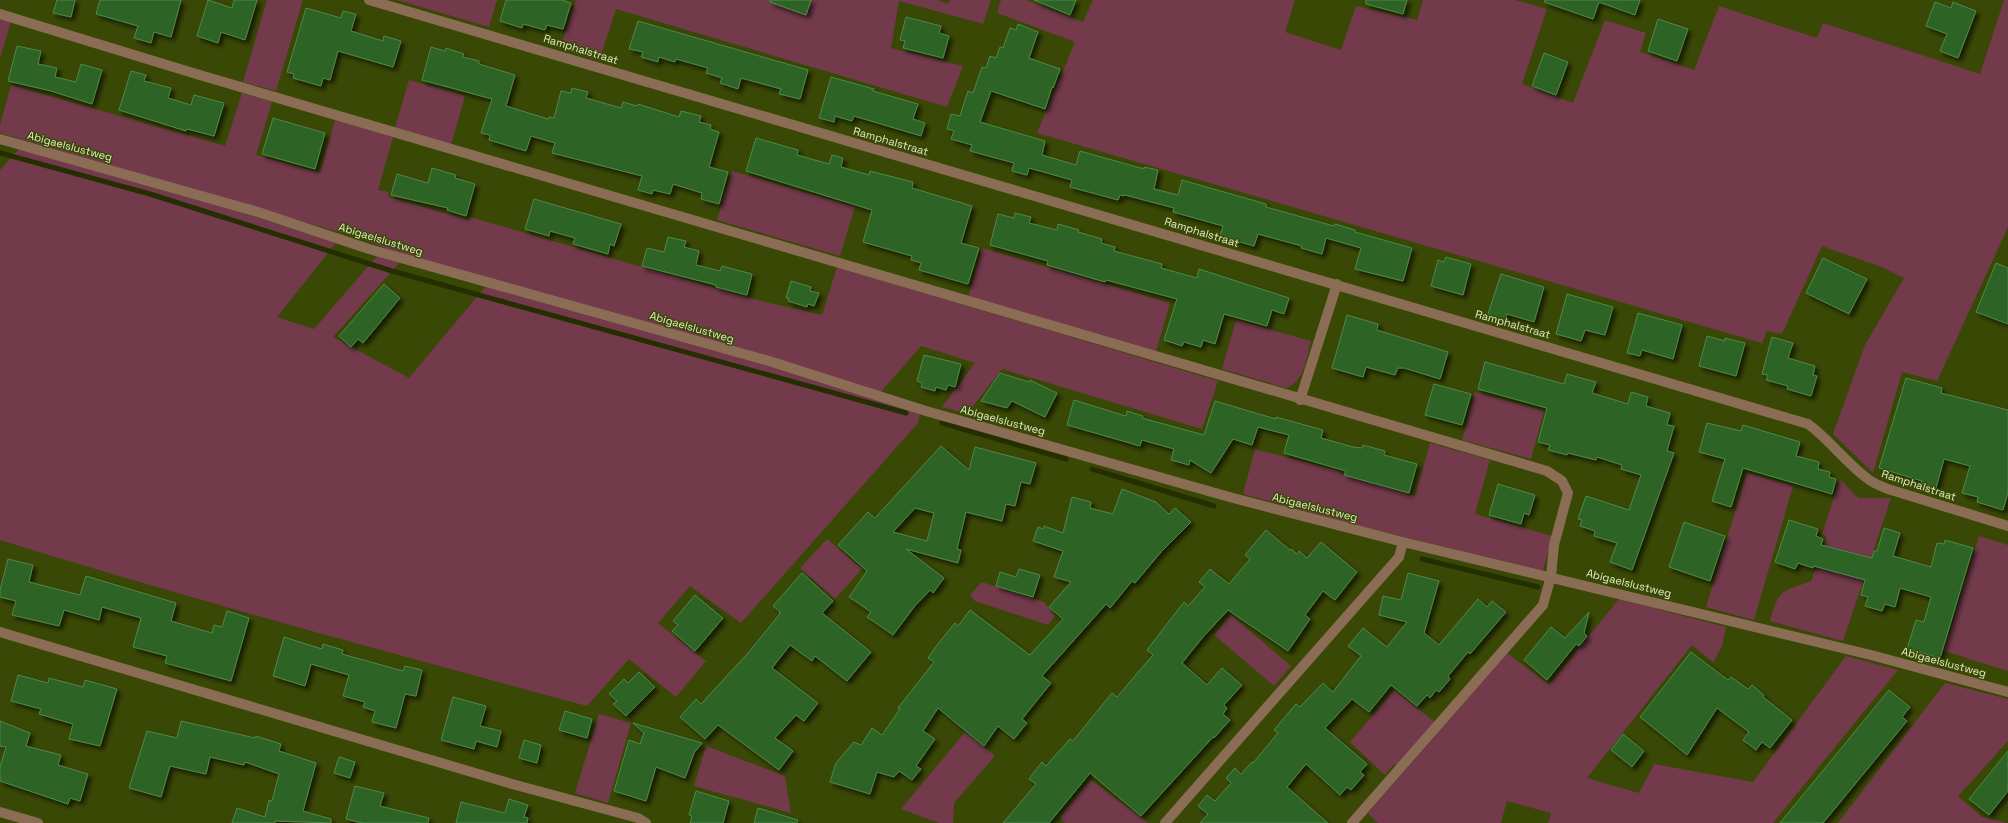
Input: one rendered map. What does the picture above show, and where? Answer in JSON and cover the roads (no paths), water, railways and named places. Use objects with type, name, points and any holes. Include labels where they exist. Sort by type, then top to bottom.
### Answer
[{"type":"street","name":"Ramphalstraat","points":[[369,0],[1338,284],[1808,424],[1821,433],[1856,469],[1870,480],[1888,489],[2008,526]]},
{"type":"street","points":[[0,14],[1300,400],[1547,471],[1562,481],[1568,493],[1554,545],[1551,576],[1543,605],[1352,823]]},
{"type":"street","name":"Abigaelslustweg","points":[[0,139],[258,212],[369,249],[769,361],[926,411],[1233,498],[1403,542],[1551,576],[1871,655],[2008,692]]},
{"type":"street","points":[[1300,400],[1338,284]]},
{"type":"street","points":[[1165,823],[1399,557],[1403,542]]},
{"type":"street","points":[[0,632],[512,784],[638,818],[646,823]]},
{"type":"street","points":[[0,812],[38,823]]},
{"type":"waterway","points":[[0,153],[150,194],[392,271],[906,413]]},
{"type":"waterway","points":[[942,423],[1066,459]]},
{"type":"waterway","points":[[1092,469],[1214,506]]},
{"type":"waterway","points":[[1422,559],[1538,587]]}]
